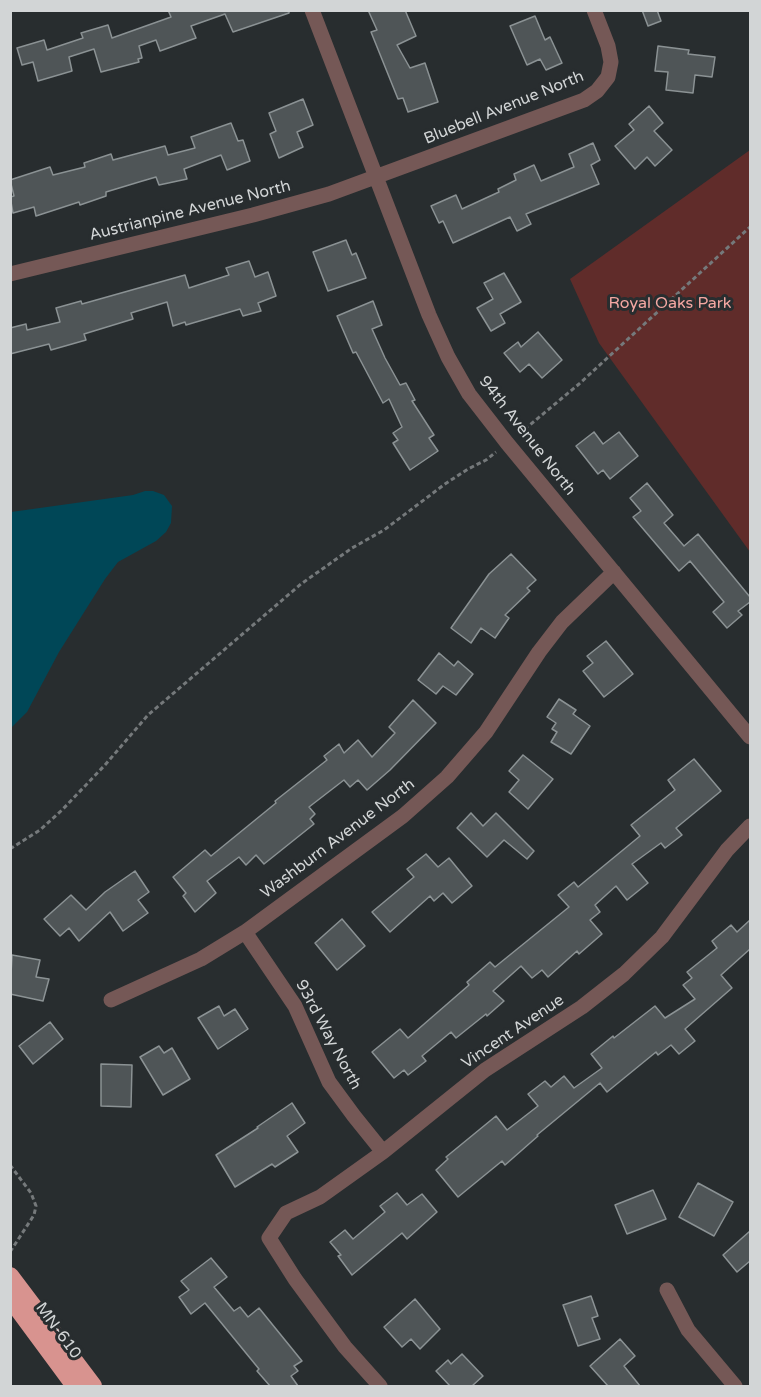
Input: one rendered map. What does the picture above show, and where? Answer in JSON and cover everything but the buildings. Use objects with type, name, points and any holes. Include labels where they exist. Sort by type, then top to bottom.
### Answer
[{"type":"highway","points":[[10,1276],[93,1386]]},
{"type":"highway","name":"MN-610","points":[[10,1298],[75,1386]]},
{"type":"street","name":"94th Avenue North","points":[[312,10],[429,315],[448,357],[469,394],[750,737]]},
{"type":"street","name":"Bluebell Avenue North","points":[[376,177],[584,100],[597,91],[608,77],[611,62],[608,46],[594,10]]},
{"type":"street","name":"Austrianpine Avenue North","points":[[10,274],[254,215],[329,194],[376,177]]},
{"type":"street","name":"Washburn Avenue North","points":[[111,1000],[201,959],[244,932],[404,816],[447,777],[486,732],[539,652],[562,622],[614,572]]},
{"type":"street","name":"Vincent Avenue","points":[[380,1386],[345,1347],[295,1279],[269,1238],[286,1213],[320,1197],[383,1152],[485,1070],[582,1007],[624,974],[662,937],[727,850],[750,826]]},
{"type":"street","name":"93rd Way North","points":[[244,932],[294,1006],[329,1082],[383,1152]]},
{"type":"street","points":[[667,1290],[688,1330],[735,1386]]},
{"type":"path","points":[[516,436],[579,384],[750,227]]},
{"type":"path","points":[[10,849],[40,830],[62,810],[148,715],[301,584],[352,548],[384,530],[445,484],[497,451]]},
{"type":"path","points":[[10,1165],[31,1193],[36,1206],[34,1215],[10,1252]]},
{"type":"green space","name":"Royal Oaks Park","points":[[750,150],[750,552],[599,343],[570,279]]},
{"type":"water","points":[[145,491],[164,495],[172,506],[171,523],[166,532],[156,541],[118,562],[59,652],[27,712],[11,728],[11,512],[133,495]]}]
